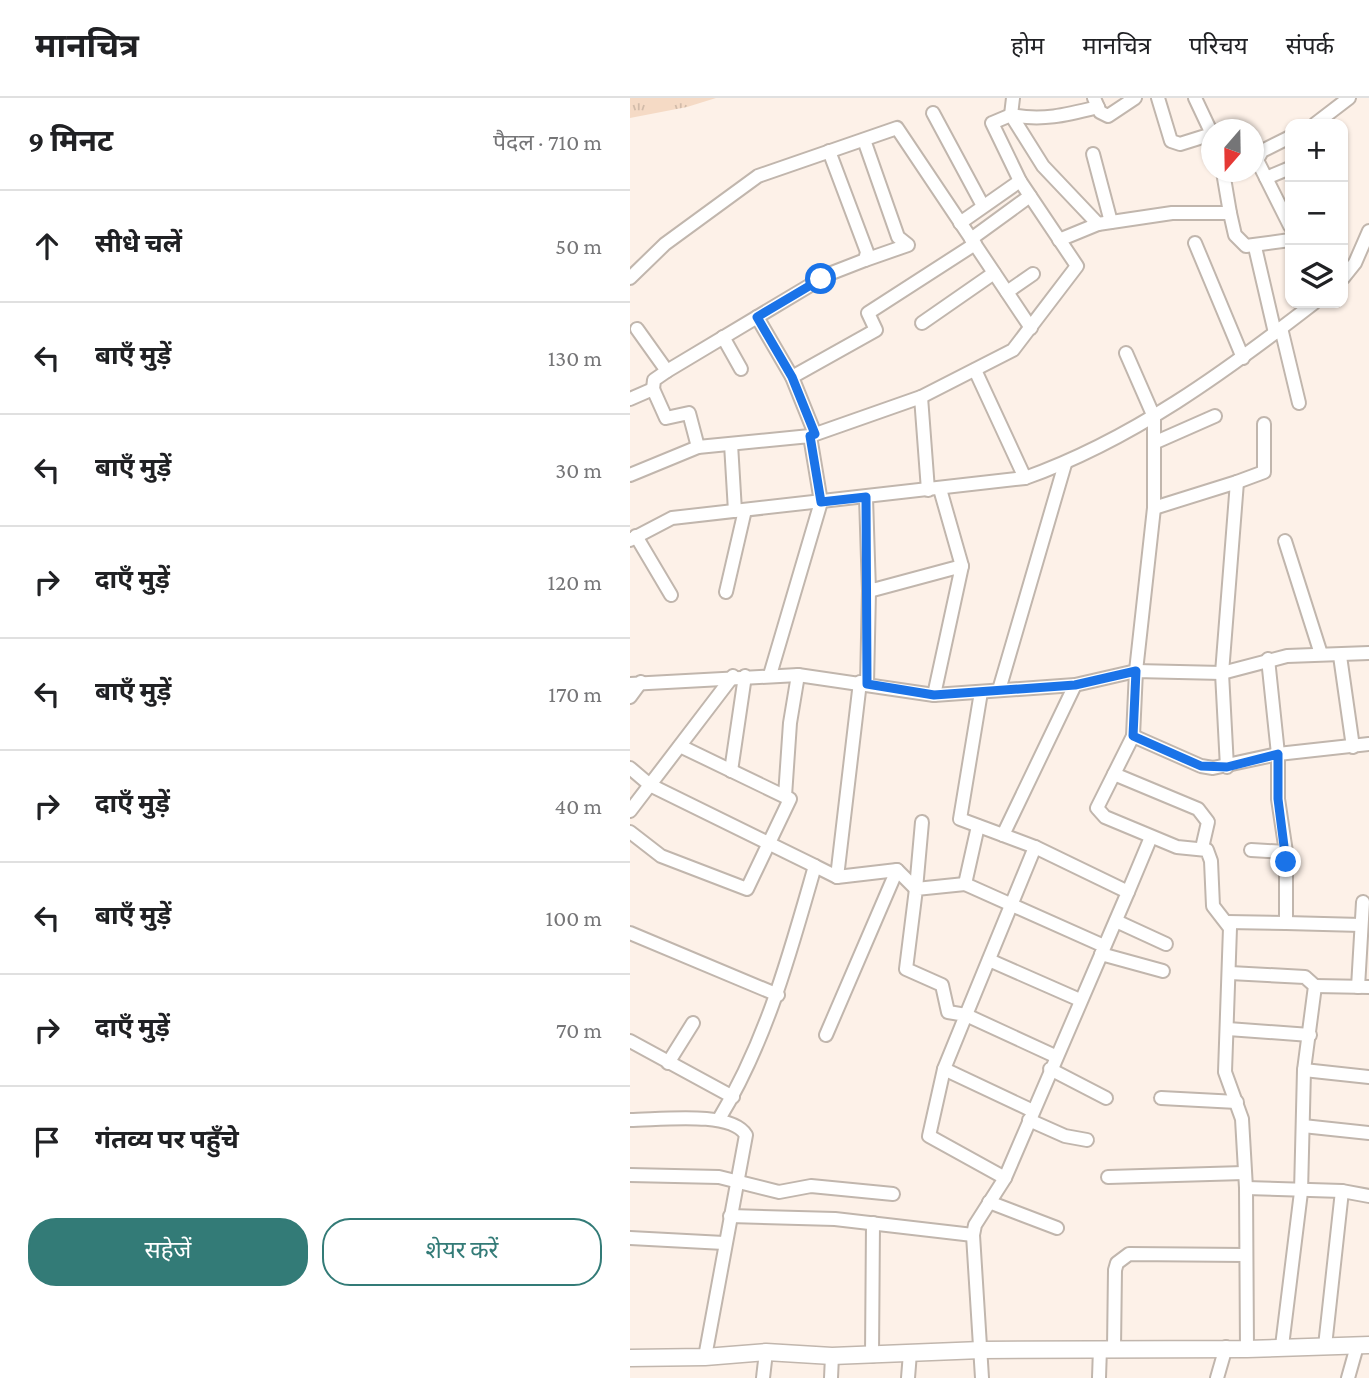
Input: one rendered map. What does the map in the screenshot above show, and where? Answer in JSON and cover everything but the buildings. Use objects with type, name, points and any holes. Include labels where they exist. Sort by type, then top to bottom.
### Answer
[{"type":"street","points":[[1013,98],[1011,115],[1043,166],[1104,223]]},
{"type":"street","points":[[630,475],[698,447],[812,435],[920,397],[1013,350],[1077,266],[1020,181],[992,122],[1011,115],[1051,119],[1096,103],[1105,115],[1113,115],[1135,98]]},
{"type":"street","points":[[1158,98],[1171,141],[1180,144],[1212,134],[1195,98]]},
{"type":"street","points":[[1322,119],[1349,98]]},
{"type":"street","points":[[933,113],[984,206]]},
{"type":"street","points":[[630,278],[666,244],[758,176],[897,128],[1031,328]]},
{"type":"street","points":[[698,447],[689,413],[666,418],[653,389],[654,380],[829,274],[908,245],[898,237],[864,140]]},
{"type":"street","points":[[1285,140],[1258,156],[1285,216]]},
{"type":"street","points":[[830,151],[867,252],[865,260]]},
{"type":"street","points":[[1093,154],[1104,223]]},
{"type":"street","points":[[1266,178],[1285,169]]},
{"type":"street","points":[[960,223],[1020,181]]},
{"type":"street","points":[[1225,182],[1239,242],[1255,247],[1285,241]]},
{"type":"street","points":[[792,377],[876,330],[868,313],[973,241],[1030,196]]},
{"type":"street","points":[[1059,240],[1104,223],[1172,213],[1230,213]]},
{"type":"street","points":[[1348,272],[1355,263],[1369,231]]},
{"type":"street","points":[[1195,243],[1243,358]]},
{"type":"street","points":[[1255,247],[1299,403]]},
{"type":"street","points":[[1355,263],[1369,265]]},
{"type":"street","points":[[922,323],[994,274]]},
{"type":"street","points":[[1007,292],[1033,274]]},
{"type":"street","points":[[671,594],[633,538],[672,518],[1025,478],[1065,464],[1154,417],[1243,358],[1307,308]]},
{"type":"street","points":[[757,317],[792,377],[812,435],[821,502],[770,676]]},
{"type":"street","points":[[637,328],[667,371]]},
{"type":"street","points":[[723,337],[741,369]]},
{"type":"street","points":[[1126,353],[1154,417],[1154,508],[1136,671],[1133,736],[1098,802],[1098,812],[1184,849],[1207,850],[1211,861],[1213,906],[1227,922],[1231,933],[1224,1072],[1242,1119],[1246,1188],[1247,1349]]},
{"type":"street","points":[[975,370],[1025,478]]},
{"type":"street","points":[[630,399],[653,389]]},
{"type":"street","points":[[920,397],[934,490],[962,566],[934,695]]},
{"type":"street","points":[[1156,442],[1214,416]]},
{"type":"street","points":[[1154,508],[1264,472],[1264,425]]},
{"type":"street","points":[[726,592],[740,510],[731,444]]},
{"type":"street","points":[[999,690],[1065,464]]},
{"type":"street","points":[[1227,767],[1222,673],[1237,482]]},
{"type":"street","points":[[837,877],[864,683],[869,591],[866,497]]},
{"type":"street","points":[[1285,541],[1321,654]]},
{"type":"street","points":[[869,591],[962,566]]},
{"type":"street","points":[[630,697],[636,683],[798,675],[934,695],[1075,685],[1136,671],[1222,673],[1268,659],[1369,653]]},
{"type":"street","points":[[1340,656],[1353,747]]},
{"type":"street","points":[[1268,659],[1278,754],[1278,799],[1286,852],[1286,923]]},
{"type":"street","points":[[785,796],[790,723],[798,675]]},
{"type":"street","points":[[630,811],[739,676]]},
{"type":"street","points":[[731,771],[739,676]]},
{"type":"street","points":[[1003,835],[1075,685]]},
{"type":"street","points":[[981,692],[960,819],[1035,847],[1128,892]]},
{"type":"street","points":[[1133,736],[1201,766],[1227,767],[1278,754],[1369,744]]},
{"type":"street","points":[[630,832],[661,856],[747,889],[790,799],[680,746]]},
{"type":"street","points":[[630,768],[650,785],[837,877],[897,870]]},
{"type":"street","points":[[1114,774],[1198,809],[1208,822],[1202,848]]},
{"type":"street","points":[[922,822],[906,969],[942,985],[948,1012],[966,1015],[1052,1063],[1105,1098]]},
{"type":"street","points":[[965,884],[978,826]]},
{"type":"street","points":[[982,1378],[973,1235],[975,1225],[1005,1178],[1151,837]]},
{"type":"street","points":[[1005,1178],[929,1136],[944,1069],[1035,847]]},
{"type":"street","points":[[1251,850],[1286,852]]},
{"type":"street","points":[[719,1119],[733,1097],[778,995],[815,866]]},
{"type":"street","points":[[897,870],[916,889]]},
{"type":"street","points":[[826,1035],[897,870]]},
{"type":"street","points":[[916,889],[965,884],[1012,904],[1103,950],[1163,971]]},
{"type":"street","points":[[1230,973],[1305,976],[1315,986],[1364,987],[1363,902]]},
{"type":"street","points":[[1116,921],[1166,944]]},
{"type":"street","points":[[1227,922],[1362,925]]},
{"type":"street","points":[[630,948],[634,935],[778,995]]},
{"type":"street","points":[[989,960],[1080,1000]]},
{"type":"street","points":[[1282,1346],[1301,1192],[1304,1070],[1315,986]]},
{"type":"street","points":[[668,1063],[693,1023]]},
{"type":"street","points":[[1228,1029],[1310,1035]]},
{"type":"street","points":[[630,1041],[733,1097]]},
{"type":"street","points":[[944,1069],[1065,1136],[1087,1140]]},
{"type":"street","points":[[1304,1070],[1369,1077]]},
{"type":"street","points":[[1161,1098],[1237,1102]]},
{"type":"street","points":[[630,1120],[719,1119],[742,1129],[746,1135],[705,1357]]},
{"type":"street","points":[[1303,1126],[1369,1133]]},
{"type":"street","points":[[1108,1177],[1244,1173]]},
{"type":"street","points":[[630,1175],[699,1175],[779,1192],[811,1186],[893,1194]]},
{"type":"street","points":[[1246,1188],[1301,1192],[1342,1191],[1369,1196]]},
{"type":"street","points":[[1325,1346],[1342,1191]]},
{"type":"street","points":[[989,1202],[1057,1228]]},
{"type":"street","points":[[730,1216],[835,1219],[973,1235]]},
{"type":"street","points":[[872,1356],[873,1223]]},
{"type":"street","points":[[630,1238],[724,1243]]},
{"type":"street","points":[[1099,1378],[1107,1348],[1115,1270],[1123,1258],[1129,1254],[1245,1255]]},
{"type":"street","points":[[630,1358],[705,1357],[766,1352],[872,1356],[981,1350],[1363,1346],[1348,1378]]},
{"type":"street","points":[[1217,1378],[1226,1347]]},
{"type":"street","points":[[763,1378],[766,1352]]},
{"type":"street","points":[[908,1378],[910,1353]]},
{"type":"street","points":[[831,1378],[832,1356]]},
{"type":"green space","points":[[630,98],[716,98],[687,107],[630,118]]},
{"type":"route","points":[[821,279],[757,317],[792,377],[815,434],[810,436],[821,502],[866,497],[869,591],[867,684],[934,695],[1075,685],[1136,671],[1133,736],[1201,766],[1213,768],[1278,754],[1278,799],[1286,862]]}]
